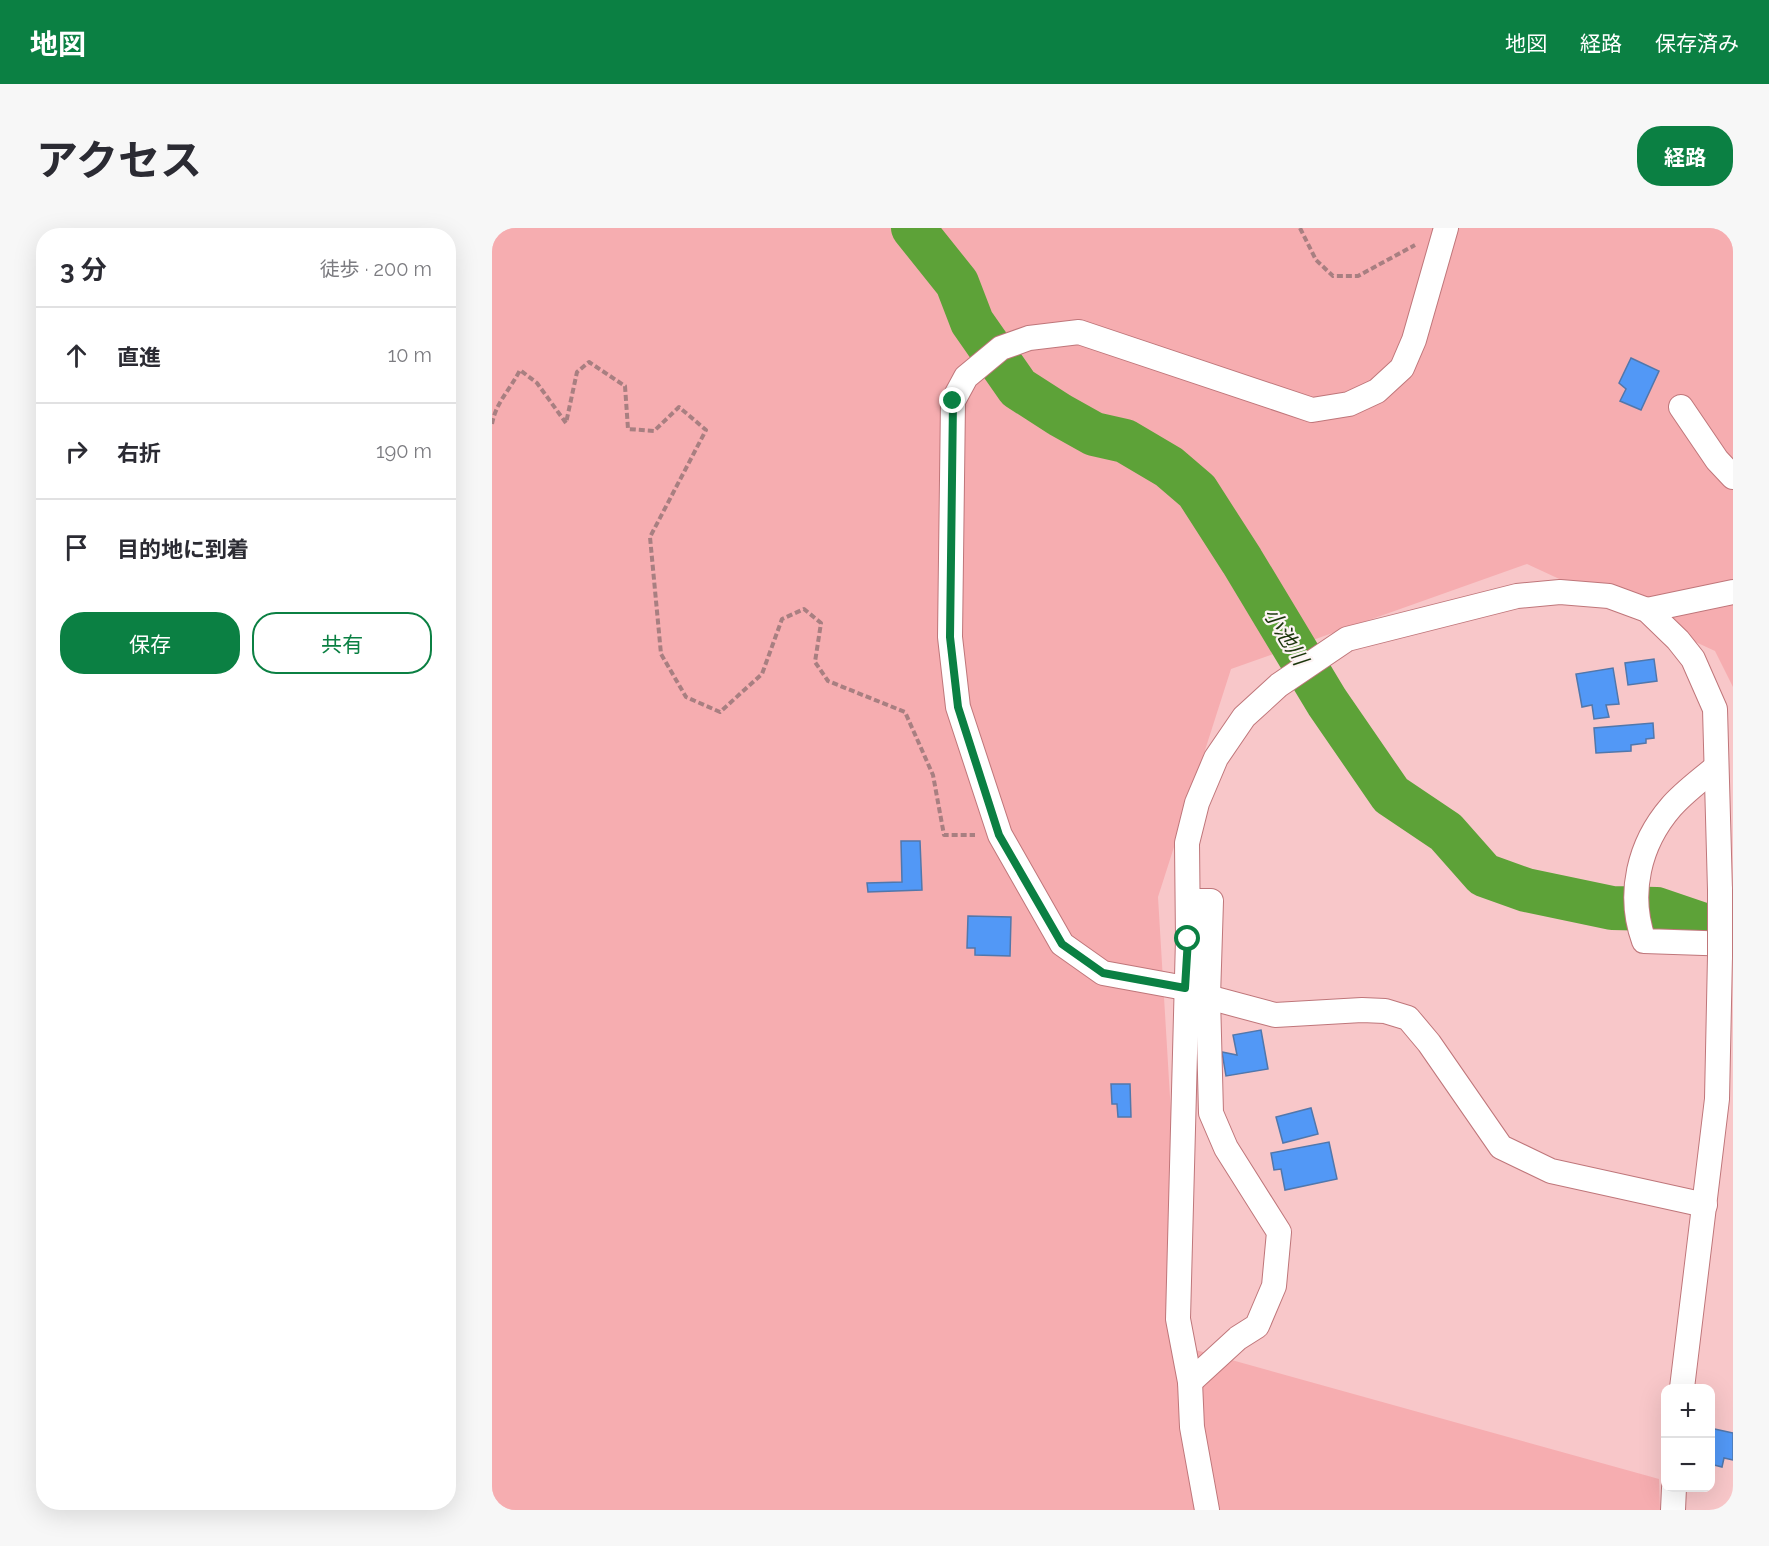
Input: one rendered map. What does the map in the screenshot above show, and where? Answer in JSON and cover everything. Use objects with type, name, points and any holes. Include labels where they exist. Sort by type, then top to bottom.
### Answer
[{"type":"street","points":[[1185,988],[1103,973],[1062,944],[999,835],[958,707],[950,637],[953,401],[966,377],[1001,348],[1029,338],[1079,332],[1312,410],[1349,404],[1377,391],[1402,368],[1414,340],[1446,228]]},
{"type":"street","points":[[1681,406],[1717,460],[1733,477]]},
{"type":"street","points":[[1207,1510],[1192,1427],[1190,1382],[1178,1319],[1188,901],[1187,843],[1197,803],[1216,758],[1244,717],[1279,685],[1347,639],[1516,596],[1560,592],[1609,596],[1647,610],[1693,659],[1714,709],[1720,890],[1727,950],[1717,1099],[1683,1384]]},
{"type":"street","points":[[1647,610],[1733,592]]},
{"type":"street","points":[[1716,767],[1672,806],[1647,840],[1636,885],[1639,925],[1644,940],[1727,950]]},
{"type":"street","points":[[1188,901],[1211,901],[1208,997],[1211,1113],[1226,1148],[1279,1232],[1274,1286],[1257,1326],[1238,1338],[1190,1382]]},
{"type":"street","points":[[1208,997],[1275,1015],[1373,1010],[1408,1018],[1429,1043],[1501,1147],[1551,1171],[1705,1205]]},
{"type":"street","points":[[1673,1510],[1674,1492]]},
{"type":"path","points":[[1300,228],[1316,260],[1333,276],[1358,276],[1421,242]]},
{"type":"path","points":[[492,424],[495,407],[513,384],[520,370],[537,383],[566,423],[576,372],[588,362],[626,386],[628,429],[654,431],[680,407],[706,430],[650,537],[661,654],[686,697],[720,711],[762,674],[782,619],[804,609],[821,623],[815,662],[828,681],[905,712],[933,775],[944,835],[999,835]]},
{"type":"shaded area","points":[[492,228],[1733,228],[1733,687],[1715,651],[1527,564],[1231,669],[1158,897],[1185,1347],[1659,1479],[1660,1510],[492,1510]]},
{"type":"building","points":[[1631,358],[1659,371],[1641,410],[1620,401],[1626,389],[1619,383]]},
{"type":"building","points":[[1654,659],[1657,681],[1628,685],[1625,663]]},
{"type":"building","points":[[1613,668],[1619,704],[1606,705],[1609,717],[1594,719],[1592,705],[1582,707],[1576,674]]},
{"type":"building","points":[[1653,723],[1654,738],[1646,739],[1646,743],[1631,745],[1631,751],[1596,753],[1594,728]]},
{"type":"building","points":[[901,841],[920,841],[922,890],[868,892],[867,883],[902,882]]},
{"type":"building","points":[[968,916],[1011,917],[1010,956],[975,955],[975,948],[967,948]]},
{"type":"building","points":[[1261,1030],[1268,1069],[1226,1076],[1222,1052],[1237,1055],[1233,1035]]},
{"type":"building","points":[[1111,1084],[1130,1084],[1131,1117],[1118,1117],[1117,1104],[1112,1104]]},
{"type":"building","points":[[1311,1108],[1318,1134],[1283,1143],[1276,1117]]},
{"type":"building","points":[[1329,1142],[1337,1179],[1285,1190],[1281,1169],[1274,1170],[1271,1153]]},
{"type":"building","points":[[1715,1429],[1733,1433],[1733,1460],[1724,1458],[1722,1467],[1715,1465]]},
{"type":"waterway","name":"小池川","points":[[913,228],[957,283],[972,322],[1018,388],[1094,434],[1125,441],[1169,467],[1197,491],[1327,702],[1391,795],[1446,832],[1484,875],[1526,890],[1612,908],[1657,909],[1704,925],[1733,930]]},
{"type":"route","points":[[953,401],[950,637],[958,707],[999,835],[1062,944],[1103,973],[1185,988],[1188,939]]}]
